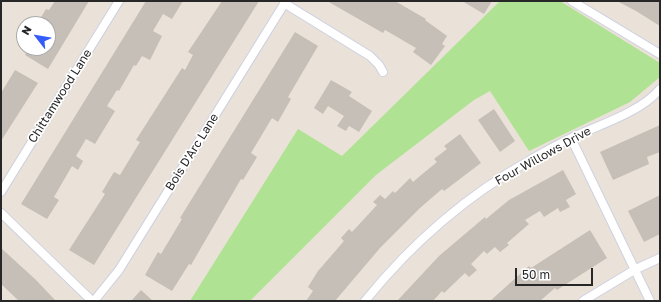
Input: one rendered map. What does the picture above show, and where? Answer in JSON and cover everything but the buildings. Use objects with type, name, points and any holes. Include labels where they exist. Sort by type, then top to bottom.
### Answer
[{"type":"street","name":"Chittamwood Lane","points":[[1,192],[119,1]]},
{"type":"street","points":[[572,1],[660,54]]},
{"type":"street","points":[[285,2],[370,56],[379,65],[383,72]]},
{"type":"street","name":"Bois D'Arc Lane","points":[[93,301],[119,270],[285,2]]},
{"type":"street","name":"Four Willows Drive","points":[[365,301],[390,271],[454,211],[503,175],[571,138],[631,110],[656,94],[660,89]]},
{"type":"street","points":[[571,138],[636,269],[650,301]]},
{"type":"street","points":[[1,213],[93,301]]},
{"type":"street","points":[[583,301],[636,269],[660,258]]},
{"type":"green space","points":[[500,1],[560,1],[660,63],[660,77],[630,102],[529,151],[490,91],[474,100],[376,175],[250,301],[190,301],[298,129],[342,156]]}]
